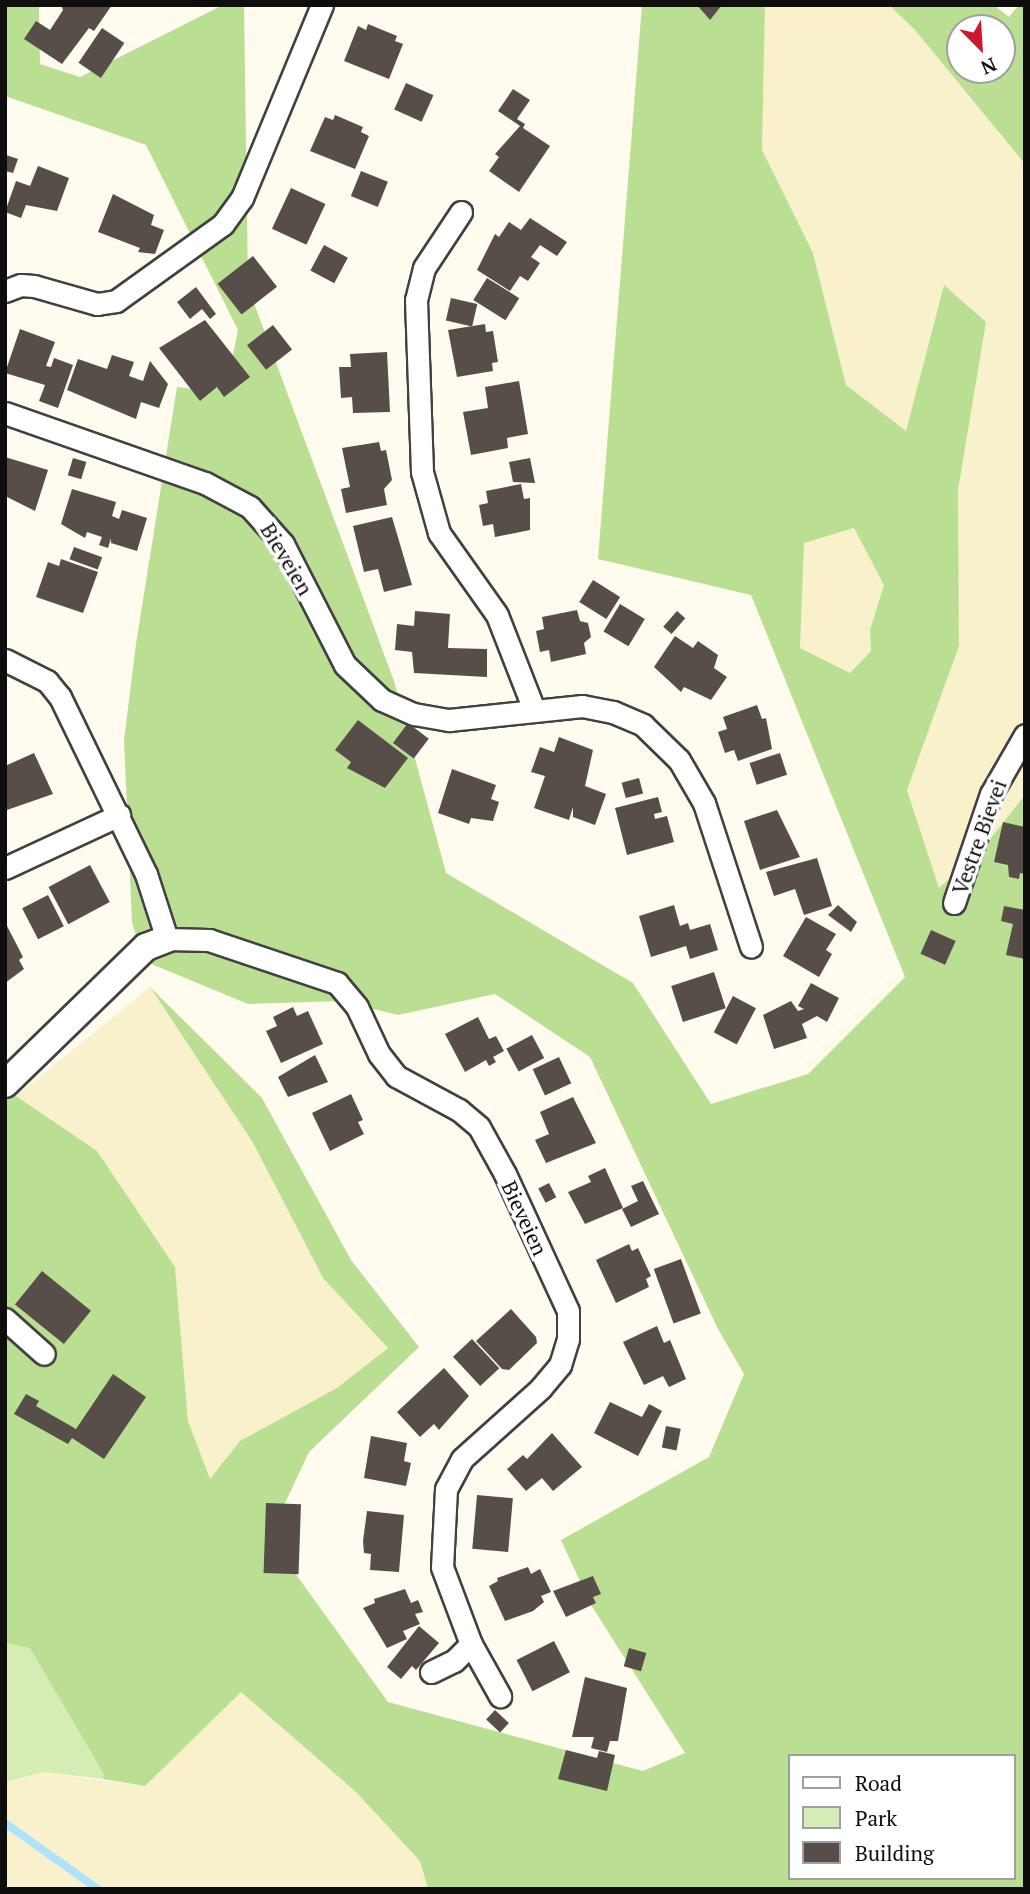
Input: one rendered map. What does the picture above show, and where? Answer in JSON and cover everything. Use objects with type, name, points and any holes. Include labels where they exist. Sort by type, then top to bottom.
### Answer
[{"type":"street","points":[[5,291],[21,285],[34,286],[97,304],[116,301],[223,224],[242,198],[323,5]]},
{"type":"street","points":[[461,212],[424,268],[416,300],[422,472],[439,533],[497,615],[534,710]]},
{"type":"street","name":"Bieveien","points":[[5,413],[205,484],[250,508],[283,544],[345,665],[382,700],[415,714],[449,720],[582,706],[613,712],[643,725],[679,760],[704,803],[751,947]]},
{"type":"street","points":[[5,660],[47,681],[60,697],[119,815],[167,939],[146,947],[5,1084]]},
{"type":"street","name":"Vestre Bievei","points":[[954,903],[991,794],[1025,735]]},
{"type":"street","points":[[5,868],[119,815]]},
{"type":"street","name":"Bieveien","points":[[167,939],[209,940],[337,984],[357,1007],[379,1054],[396,1076],[459,1110],[479,1127],[568,1311],[568,1339],[560,1365],[541,1388],[462,1459],[446,1489],[442,1567],[471,1644],[500,1696]]},
{"type":"street","points":[[5,1319],[44,1354]]},
{"type":"street","points":[[430,1672],[454,1661],[471,1644]]},
{"type":"shaded area","points":[[765,5],[889,5],[915,30],[946,68],[946,84],[959,84],[1025,164],[1025,795],[979,853],[939,888],[907,790],[959,646],[958,490],[986,322],[944,285],[906,432],[846,385],[813,253],[762,150]]},
{"type":"shaded area","points":[[854,528],[884,584],[870,630],[871,651],[850,673],[800,648],[804,542]]},
{"type":"shaded area","points":[[150,987],[252,1141],[323,1278],[388,1348],[337,1388],[240,1441],[210,1480],[188,1421],[175,1267],[97,1151],[16,1096]]},
{"type":"shaded area","points":[[240,1691],[355,1791],[420,1861],[428,1889],[5,1889],[5,1782],[43,1772],[145,1786]]},
{"type":"green space","points":[[5,5],[39,5],[40,64],[80,77],[223,5],[244,5],[248,287],[394,681],[446,873],[633,983],[711,1104],[808,1074],[905,977],[751,595],[598,559],[642,5],[765,5],[762,150],[813,253],[846,385],[906,431],[944,285],[986,322],[958,490],[959,646],[907,790],[939,888],[979,853],[1025,795],[1025,1889],[428,1889],[420,1861],[355,1791],[241,1692],[145,1786],[103,1779],[104,1774],[30,1648],[5,1643],[5,1097],[16,1096],[97,1151],[175,1267],[188,1421],[210,1479],[240,1441],[337,1388],[388,1348],[323,1278],[252,1141],[150,987],[262,1098],[351,1260],[419,1347],[309,1452],[269,1537],[388,1702],[643,1771],[685,1753],[591,1605],[561,1540],[709,1457],[744,1374],[718,1329],[590,1057],[495,994],[398,1015],[341,1001],[248,1004],[144,961],[132,922],[124,740],[136,644],[177,387],[209,391],[227,383],[238,330],[146,145],[5,96]],"holes":[[[854,528],[884,585],[870,630],[871,651],[850,673],[800,648],[804,543]]]},
{"type":"green space","points":[[889,5],[994,5],[1005,14],[946,14],[946,68],[915,30]]},
{"type":"green space","points":[[1019,5],[1025,5],[1025,164],[959,84],[1016,84],[1016,14],[1012,14]]},
{"type":"green space","points":[[5,1643],[30,1647],[105,1774],[103,1779],[43,1772],[5,1782]]},
{"type":"building","points":[[61,5],[112,5],[94,31],[89,28],[62,64],[24,39],[36,21],[50,30],[63,10]]},
{"type":"building","points":[[697,5],[722,5],[710,20]]},
{"type":"building","points":[[368,24],[397,36],[395,41],[403,44],[389,79],[344,61],[358,26],[366,30]]},
{"type":"building","points":[[102,28],[124,43],[101,78],[79,63]]},
{"type":"building","points":[[406,83],[433,95],[422,122],[394,109]]},
{"type":"building","points":[[513,89],[530,100],[517,119],[525,124],[523,128],[550,146],[519,192],[489,171],[499,157],[495,154],[520,126],[498,111]]},
{"type":"building","points":[[335,115],[363,127],[361,132],[369,136],[355,169],[310,151],[325,117],[333,120]]},
{"type":"building","points":[[6,155],[18,159],[13,173],[5,171]]},
{"type":"building","points":[[38,166],[69,178],[57,211],[26,205],[21,218],[5,212],[16,181],[30,186]]},
{"type":"building","points":[[361,171],[388,182],[378,207],[351,196]]},
{"type":"building","points":[[291,188],[325,204],[306,245],[272,229]]},
{"type":"building","points":[[113,194],[154,215],[151,225],[164,230],[155,254],[138,252],[140,248],[98,232]]},
{"type":"building","points":[[530,218],[567,242],[557,256],[540,245],[531,257],[540,263],[528,281],[520,276],[510,291],[477,270],[495,234],[499,237],[509,222],[521,230]]},
{"type":"building","points":[[324,245],[348,258],[334,283],[310,271]]},
{"type":"building","points":[[253,256],[277,287],[242,314],[218,284]]},
{"type":"building","points":[[487,278],[519,298],[505,320],[473,300]]},
{"type":"building","points":[[196,287],[216,314],[210,319],[202,309],[190,319],[177,302]]},
{"type":"building","points":[[451,298],[477,304],[472,326],[446,320]]},
{"type":"building","points":[[205,320],[250,377],[224,397],[217,387],[200,401],[159,348]]},
{"type":"building","points":[[485,324],[486,332],[493,331],[498,362],[492,363],[493,371],[457,377],[448,330]]},
{"type":"building","points":[[273,325],[292,349],[266,370],[247,345]]},
{"type":"building","points":[[20,329],[55,342],[46,366],[51,367],[54,358],[73,365],[58,408],[39,401],[45,385],[5,373]]},
{"type":"building","points":[[387,352],[390,412],[353,413],[352,397],[341,398],[339,367],[351,367],[350,354]]},
{"type":"building","points":[[112,355],[134,362],[129,376],[143,381],[150,361],[168,384],[159,408],[141,402],[136,419],[67,390],[78,359],[107,369]]},
{"type":"building","points":[[519,381],[528,434],[507,438],[508,448],[471,455],[463,412],[488,408],[485,387]]},
{"type":"building","points":[[379,442],[381,451],[386,450],[392,480],[384,489],[387,505],[346,513],[341,489],[350,487],[342,448]]},
{"type":"building","points":[[5,457],[48,470],[35,511],[5,496]]},
{"type":"building","points":[[73,458],[86,462],[81,479],[68,475]]},
{"type":"building","points":[[530,458],[535,483],[513,482],[509,462]]},
{"type":"building","points":[[521,484],[524,499],[530,498],[530,530],[495,537],[493,524],[483,526],[479,505],[488,503],[486,491]]},
{"type":"building","points":[[72,489],[116,502],[112,516],[119,519],[122,510],[147,518],[137,551],[111,543],[111,538],[108,548],[99,545],[102,537],[87,532],[85,538],[61,524]]},
{"type":"building","points":[[392,517],[412,585],[384,592],[378,569],[364,572],[353,526]]},
{"type":"building","points":[[74,547],[102,557],[98,569],[70,559]]},
{"type":"building","points":[[61,559],[98,572],[83,613],[36,597],[48,562],[59,566]]},
{"type":"building","points":[[593,580],[620,597],[606,619],[579,602]]},
{"type":"building","points":[[620,604],[645,619],[628,646],[604,631]]},
{"type":"building","points":[[577,610],[580,621],[588,623],[591,637],[584,643],[586,654],[551,662],[549,650],[540,652],[536,631],[544,629],[542,617]]},
{"type":"building","points":[[415,611],[450,614],[448,648],[487,649],[487,677],[414,673],[412,652],[395,650],[397,624],[414,626]]},
{"type":"building","points":[[677,611],[685,618],[672,634],[663,627]]},
{"type":"building","points":[[675,636],[693,648],[698,641],[718,655],[714,668],[727,677],[711,700],[684,687],[681,692],[654,667]]},
{"type":"building","points":[[757,705],[762,719],[766,718],[772,749],[738,761],[734,750],[725,753],[718,732],[727,729],[723,717]]},
{"type":"building","points":[[358,720],[408,758],[385,788],[347,768],[351,762],[335,750]]},
{"type":"building","points":[[408,723],[429,739],[414,759],[393,743]]},
{"type":"building","points":[[559,737],[593,750],[585,786],[606,794],[595,825],[573,817],[573,807],[569,820],[534,808],[545,776],[531,772],[540,747],[554,752]]},
{"type":"building","points":[[34,753],[53,794],[7,810],[5,766]]},
{"type":"building","points":[[780,753],[787,775],[757,785],[750,763]]},
{"type":"building","points":[[452,769],[496,785],[491,799],[499,802],[493,821],[471,818],[469,824],[438,813]]},
{"type":"building","points":[[639,778],[643,793],[626,798],[622,783]]},
{"type":"building","points":[[658,797],[662,812],[654,814],[655,819],[667,816],[674,842],[627,855],[615,808]]},
{"type":"building","points":[[777,810],[800,857],[760,870],[744,821]]},
{"type":"building","points":[[1003,822],[1025,827],[1025,874],[1020,873],[1019,879],[1009,877],[1008,865],[994,862]]},
{"type":"building","points":[[817,858],[832,906],[804,915],[795,889],[774,896],[766,872]]},
{"type":"building","points":[[90,865],[110,902],[68,924],[49,887]]},
{"type":"building","points":[[48,895],[64,926],[38,939],[22,908]]},
{"type":"building","points":[[674,905],[680,926],[688,923],[690,930],[710,924],[718,950],[690,959],[686,946],[651,957],[639,916]]},
{"type":"building","points":[[838,905],[857,922],[851,932],[828,915]]},
{"type":"building","points":[[1004,906],[1025,910],[1025,959],[1006,955],[1013,924],[1001,921]]},
{"type":"building","points":[[806,917],[836,934],[826,950],[832,954],[819,977],[783,956]]},
{"type":"building","points":[[5,922],[23,957],[19,960],[24,969],[5,983]]},
{"type":"building","points":[[931,930],[956,941],[945,965],[920,954]]},
{"type":"building","points":[[714,972],[726,1008],[683,1022],[671,986]]},
{"type":"building","points":[[811,983],[839,998],[827,1022],[817,1016],[802,1024],[807,1038],[774,1049],[763,1015],[791,1001],[798,1011],[804,1009],[798,1006]]},
{"type":"building","points":[[733,996],[756,1008],[737,1044],[714,1032]]},
{"type":"building","points":[[293,1007],[297,1016],[308,1011],[323,1044],[281,1063],[266,1031],[277,1026],[273,1017]]},
{"type":"building","points":[[478,1017],[489,1039],[496,1036],[504,1051],[493,1057],[496,1062],[489,1066],[486,1060],[465,1072],[445,1034]]},
{"type":"building","points":[[532,1035],[544,1058],[519,1072],[506,1049]]},
{"type":"building","points":[[315,1055],[328,1082],[288,1097],[278,1077]]},
{"type":"building","points":[[559,1057],[571,1083],[545,1096],[533,1069]]},
{"type":"building","points":[[351,1094],[363,1120],[358,1122],[364,1134],[330,1151],[312,1113]]},
{"type":"building","points":[[573,1097],[596,1143],[546,1163],[535,1140],[549,1134],[540,1112]]},
{"type":"building","points":[[605,1168],[623,1208],[585,1224],[568,1192],[591,1182],[588,1176]]},
{"type":"building","points":[[643,1181],[659,1214],[631,1227],[622,1209],[638,1201],[631,1186]]},
{"type":"building","points":[[549,1183],[556,1197],[546,1203],[538,1188]]},
{"type":"building","points":[[629,1244],[632,1251],[638,1248],[651,1276],[646,1279],[649,1287],[616,1303],[596,1260]]},
{"type":"building","points":[[681,1259],[701,1314],[674,1323],[654,1269]]},
{"type":"building","points":[[42,1271],[91,1311],[64,1344],[15,1304]]},
{"type":"building","points":[[511,1309],[536,1337],[537,1343],[509,1370],[502,1369],[476,1341]]},
{"type":"building","points":[[657,1326],[664,1343],[670,1340],[686,1379],[669,1387],[663,1376],[644,1385],[623,1342]]},
{"type":"building","points":[[472,1339],[499,1368],[480,1386],[453,1357]]},
{"type":"building","points":[[444,1368],[469,1396],[439,1430],[434,1424],[420,1437],[397,1412]]},
{"type":"building","points":[[113,1374],[146,1397],[104,1459],[72,1438],[68,1444],[14,1414],[26,1394],[39,1401],[36,1406],[76,1429]]},
{"type":"building","points":[[610,1402],[642,1417],[649,1404],[662,1411],[638,1456],[594,1433]]},
{"type":"building","points":[[666,1426],[681,1429],[677,1450],[662,1448]]},
{"type":"building","points":[[552,1433],[582,1467],[553,1491],[542,1478],[526,1491],[507,1469],[523,1455],[527,1459]]},
{"type":"building","points":[[371,1436],[407,1443],[404,1461],[411,1463],[406,1486],[364,1478]]},
{"type":"building","points":[[477,1495],[513,1498],[508,1552],[472,1549]]},
{"type":"building","points":[[266,1503],[301,1504],[299,1574],[264,1573]]},
{"type":"building","points":[[367,1511],[404,1515],[399,1572],[370,1570],[371,1554],[364,1553],[363,1541]]},
{"type":"building","points":[[528,1567],[531,1574],[540,1569],[551,1592],[541,1596],[544,1602],[533,1611],[505,1621],[489,1586],[498,1581],[497,1578]]},
{"type":"building","points":[[593,1576],[601,1594],[593,1597],[596,1603],[566,1617],[553,1591]]},
{"type":"building","points":[[405,1589],[411,1603],[418,1600],[423,1612],[415,1614],[420,1624],[403,1631],[407,1639],[387,1648],[363,1608],[375,1603],[374,1599]]},
{"type":"building","points":[[419,1626],[439,1643],[416,1670],[412,1666],[401,1679],[387,1667]]},
{"type":"building","points":[[554,1641],[570,1672],[532,1691],[517,1660]]},
{"type":"building","points":[[629,1648],[646,1653],[641,1671],[624,1666]]},
{"type":"building","points":[[585,1677],[627,1688],[618,1741],[610,1741],[607,1752],[591,1748],[594,1737],[572,1737]]},
{"type":"building","points":[[495,1710],[509,1723],[500,1732],[486,1720]]},
{"type":"building","points":[[566,1750],[597,1758],[599,1751],[615,1755],[607,1791],[558,1779]]},
{"type":"waterway","points":[[5,1823],[98,1889]]}]
